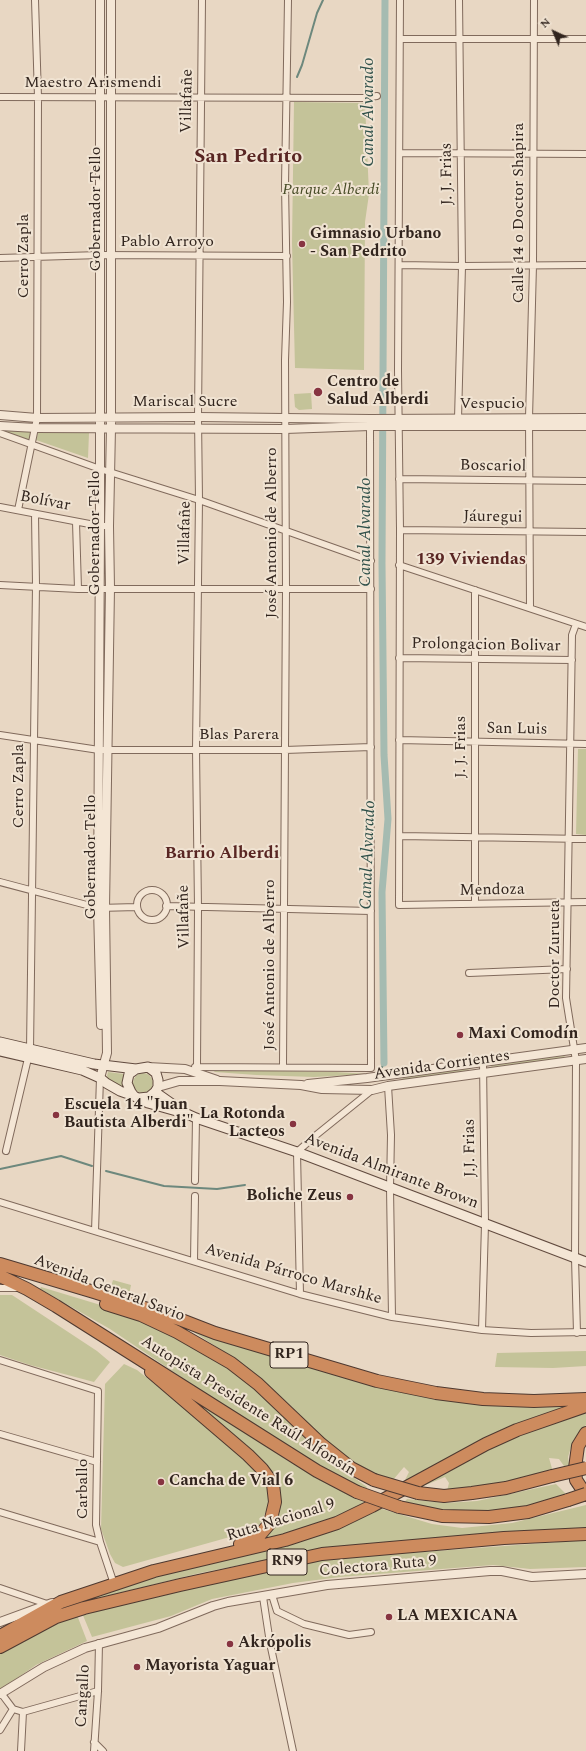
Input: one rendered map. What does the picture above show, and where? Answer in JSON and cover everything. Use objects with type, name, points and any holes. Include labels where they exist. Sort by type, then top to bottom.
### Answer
[{"type":"highway","name":"RP1","points":[[0,1264],[179,1319],[215,1333],[389,1384],[436,1393],[483,1399],[534,1401],[586,1400]]},
{"type":"highway","name":"Avenida General Savio","points":[[0,1264],[84,1296],[141,1315],[198,1343],[231,1363],[258,1384],[316,1440],[342,1462],[360,1474],[374,1480],[418,1493],[444,1496],[472,1494],[506,1488],[586,1468]]},
{"type":"highway","name":"Avenida General Savio","points":[[0,1276],[27,1289],[127,1350]]},
{"type":"highway","name":"Autopista Presidente Raúl Alfonsín","points":[[127,1350],[317,1471],[357,1492],[399,1507],[442,1516],[489,1517],[528,1512],[586,1495]]},
{"type":"highway","points":[[127,1350],[173,1392],[248,1455],[270,1479],[275,1494],[274,1510],[270,1524],[258,1537],[247,1542],[168,1564],[154,1571]]},
{"type":"highway","name":"Ruta Nacional 9","points":[[0,1636],[61,1602],[114,1584],[154,1571],[284,1540],[337,1523],[372,1506],[492,1441],[517,1430],[586,1406]]},
{"type":"highway","points":[[586,1433],[578,1446],[575,1468],[576,1480],[586,1495]]},
{"type":"highway","name":"RN9","points":[[0,1647],[45,1622],[73,1611],[164,1588],[322,1554],[504,1538],[586,1534]]},
{"type":"main road","points":[[0,1042],[29,1054],[82,1070],[100,1078],[120,1091],[159,1106],[185,1113]]},
{"type":"main road","points":[[0,1051],[136,1069],[148,1067],[156,1073],[158,1080],[156,1089],[149,1097],[136,1097],[128,1088],[127,1083],[129,1074],[136,1069]]},
{"type":"main road","points":[[156,1089],[185,1113]]},
{"type":"main road","name":"Avenida Almirante Brown","points":[[185,1113],[297,1152],[586,1262]]},
{"type":"street","name":"Cerro Zapla","points":[[18,510],[37,418],[38,97],[35,0]]},
{"type":"street","name":"Gobernador Tello","points":[[100,0],[100,588],[103,750]]},
{"type":"street","name":"Gobernador Tello","points":[[95,1231],[100,1078],[107,1053],[101,908],[103,750],[110,588],[111,0]]},
{"type":"street","name":"Villafañe","points":[[197,1066],[198,908],[196,749],[199,500],[198,417],[200,97],[202,0]]},
{"type":"street","name":"José Antonio de Alberro","points":[[283,1066],[286,590],[285,417],[287,256],[285,185],[288,0]]},
{"type":"street","points":[[400,0],[399,95],[401,153],[398,423],[400,530],[400,836],[586,839]]},
{"type":"street","name":"J. J. Frias","points":[[458,419],[462,266],[459,0]]},
{"type":"street","name":"Calle 14 o Doctor Shapira","points":[[530,608],[529,423],[533,265],[534,0]]},
{"type":"street","points":[[400,39],[586,39]]},
{"type":"street","name":"Maestro Arismendi","points":[[0,97],[363,98],[377,96]]},
{"type":"street","points":[[401,153],[586,154]]},
{"type":"street","name":"Pablo Arroyo","points":[[0,258],[100,255],[287,256]]},
{"type":"street","points":[[400,265],[586,265]]},
{"type":"street","name":"Mariscal Sucre","points":[[0,415],[37,418],[285,417],[370,423]]},
{"type":"street","name":"Vespucio","points":[[398,423],[529,423],[586,418]]},
{"type":"street","name":"Vespucio","points":[[398,423],[458,419],[586,426]]},
{"type":"street","points":[[378,1077],[371,1068],[370,423],[398,423]]},
{"type":"street","name":"Mariscal Sucre","points":[[0,426],[36,428],[285,429],[370,423]]},
{"type":"street","points":[[0,433],[100,468],[199,500],[370,561]]},
{"type":"street","name":"Boscariol","points":[[399,479],[586,481]]},
{"type":"street","name":"Bolívar","points":[[0,507],[76,522],[109,526]]},
{"type":"street","name":"Cerro Zapla","points":[[6,1151],[29,1054],[36,585],[35,514]]},
{"type":"street","points":[[76,522],[78,589]]},
{"type":"street","name":"Jáuregui","points":[[400,530],[586,532]]},
{"type":"street","points":[[399,565],[586,627]]},
{"type":"street","points":[[0,584],[36,585],[78,589],[371,589]]},
{"type":"street","name":"J. J. Frias","points":[[475,590],[475,904]]},
{"type":"street","name":"Doctor Zurueta","points":[[576,624],[572,634],[566,998],[576,1061],[575,1258],[577,1333]]},
{"type":"street","name":"Prolongacion Bolivar","points":[[399,658],[572,660]]},
{"type":"street","name":"Blas Parera","points":[[0,735],[103,750],[285,750],[371,747]]},
{"type":"street","name":"San Luis","points":[[399,740],[586,744]]},
{"type":"street","name":"Mendoza","points":[[400,836],[399,905],[586,902]]},
{"type":"street","points":[[0,882],[101,908],[137,907]]},
{"type":"street","points":[[152,890],[164,897],[166,910],[160,918],[151,920],[142,916],[137,907],[139,898],[147,891],[152,890]]},
{"type":"street","points":[[166,906],[198,908],[371,911]]},
{"type":"street","points":[[469,973],[567,969]]},
{"type":"street","name":"Avenida Corrientes","points":[[301,1085],[378,1077],[586,1048]]},
{"type":"street","name":"Avenida Corrientes","points":[[156,1089],[179,1081],[220,1081],[301,1085],[322,1089],[372,1090],[388,1086],[483,1075],[586,1059]]},
{"type":"street","name":"J.J. Frias","points":[[482,1330],[484,1224],[483,1062]]},
{"type":"street","points":[[185,1069],[197,1066],[371,1068]]},
{"type":"street","name":"Avenida Corrientes","points":[[148,1067],[185,1069],[220,1081]]},
{"type":"street","points":[[388,1086],[391,1135],[390,1188],[392,1317]]},
{"type":"street","points":[[300,1294],[297,1152],[372,1090]]},
{"type":"street","points":[[195,1181],[196,1118]]},
{"type":"street","points":[[194,1261],[195,1196]]},
{"type":"street","name":"Avenida Párroco Marshke","points":[[0,1202],[300,1294],[392,1317],[482,1330],[531,1333],[586,1332]]},
{"type":"street","points":[[0,1288],[27,1289]]},
{"type":"street","name":"Carballo","points":[[0,1360],[98,1391],[96,1520],[100,1542],[114,1584]]},
{"type":"street","points":[[0,1434],[97,1462]]},
{"type":"street","points":[[0,1512],[100,1542]]},
{"type":"street","name":"Colectora Ruta 9","points":[[1,1694],[60,1658],[99,1643],[158,1628],[213,1606],[228,1602],[327,1585],[490,1571],[502,1571],[532,1577],[586,1574]]},
{"type":"street","points":[[0,1588],[47,1604]]},
{"type":"street","points":[[268,1596],[277,1611],[304,1624],[349,1635],[371,1632]]},
{"type":"street","points":[[268,1596],[270,1643],[293,1751]]},
{"type":"street","points":[[0,1622],[47,1604],[61,1602]]},
{"type":"street","name":"Cangallo","points":[[94,1751],[98,1691],[99,1643]]},
{"type":"street","points":[[1,1694],[13,1710],[23,1712],[98,1691]]},
{"type":"street","points":[[0,1730],[13,1710]]},
{"type":"street","points":[[21,1751],[23,1712]]},
{"type":"street","points":[[94,1742],[103,1751]]},
{"type":"green space","name":"Parque Alberdi","points":[[294,102],[365,103],[369,194],[365,222],[364,370],[295,368],[292,243]]},
{"type":"green space","points":[[311,393],[312,409],[299,410],[295,407],[294,394]]},
{"type":"green space","points":[[0,429],[34,430],[30,440]]},
{"type":"green space","points":[[38,433],[89,433],[88,458],[36,440]]},
{"type":"green space","points":[[578,749],[586,749],[586,835],[576,834]]},
{"type":"green space","points":[[564,1056],[566,1058],[491,1067],[492,1065]]},
{"type":"green space","points":[[473,1067],[462,1072],[401,1080],[410,1076]]},
{"type":"green space","points":[[212,1070],[370,1074],[314,1077],[256,1075],[215,1072]]},
{"type":"green space","points":[[108,1072],[124,1074],[122,1081],[123,1087],[111,1082],[107,1076]]},
{"type":"green space","points":[[143,1073],[150,1076],[153,1083],[150,1090],[143,1093],[136,1090],[133,1083],[136,1076]]},
{"type":"green space","points":[[113,1280],[131,1285],[129,1295],[110,1290]]},
{"type":"green space","points":[[41,1287],[127,1313],[188,1340],[245,1380],[322,1455],[367,1487],[365,1491],[279,1443],[110,1329],[40,1289]]},
{"type":"green space","points":[[0,1295],[12,1295],[97,1351],[110,1362],[94,1382],[30,1365],[0,1355]]},
{"type":"green space","points":[[186,1327],[364,1382],[582,1403],[529,1419],[502,1430],[447,1458],[408,1482],[405,1480],[409,1472],[404,1467],[393,1480],[379,1476],[359,1466],[341,1454],[289,1404],[241,1363]]},
{"type":"green space","points":[[586,1351],[586,1366],[553,1368],[495,1367],[497,1353]]},
{"type":"green space","points":[[124,1364],[137,1370],[230,1444],[264,1479],[269,1494],[268,1507],[260,1524],[244,1533],[123,1567],[115,1563],[101,1529],[105,1384]]},
{"type":"green space","points":[[168,1379],[288,1461],[352,1497],[366,1503],[325,1521],[294,1532],[262,1540],[278,1488]]},
{"type":"green space","points":[[586,1410],[586,1425],[573,1441],[568,1457],[569,1465],[564,1466],[559,1459],[549,1458],[553,1472],[499,1484],[447,1491],[449,1483],[445,1477],[421,1487],[419,1485],[514,1436]]},
{"type":"green space","points":[[556,1484],[566,1494],[523,1507],[494,1511],[442,1511],[403,1504],[407,1499],[445,1503],[477,1501]]},
{"type":"green space","points":[[586,1505],[586,1528],[515,1532],[276,1558],[200,1573],[74,1604],[85,1598],[379,1508],[432,1524],[462,1528],[512,1523]]},
{"type":"green space","points":[[586,1540],[586,1567],[530,1569],[493,1565],[340,1577],[293,1583],[212,1599],[171,1616],[92,1637],[82,1613],[256,1571],[363,1554],[422,1552]]},
{"type":"green space","points":[[77,1615],[87,1641],[36,1665],[0,1690],[0,1654],[38,1631]]},
{"type":"waterway","points":[[297,77],[317,13],[323,0]]},
{"type":"waterway","name":"Canal Alvarado","points":[[384,1063],[382,892],[388,819],[384,755],[382,563],[385,0]]},
{"type":"waterway","name":"Canal Alvarado","points":[[382,1067],[384,1063]]},
{"type":"waterway","points":[[0,1169],[61,1156],[92,1166]]},
{"type":"waterway","points":[[106,1171],[164,1186],[217,1189],[245,1185]]},
{"type":"place","name":"Gimnasio Urbano - San Pedrito","points":[[302,244]]},
{"type":"place","name":"Centro de Salud Alberdi","points":[[318,392]]},
{"type":"place","name":"Maxi Comodín","points":[[460,1035]]},
{"type":"place","name":"Escuela 14 \"Juan Bautista Alberdi\"","points":[[56,1115]]},
{"type":"place","name":"La Rotonda Lacteos","points":[[293,1124]]},
{"type":"place","name":"Boliche Zeus","points":[[350,1197]]},
{"type":"place","name":"Cancha de Vial 6","points":[[161,1482]]},
{"type":"place","name":"LA MEXICANA","points":[[389,1617]]},
{"type":"place","name":"Akrópolis","points":[[230,1644]]},
{"type":"place","name":"Mayorista Yaguar","points":[[137,1667]]},
{"type":"district","name":"San Pedrito","points":[[248,158]]},
{"type":"district","name":"139 Viviendas","points":[[471,561]]},
{"type":"district","name":"Barrio Alberdi","points":[[222,855]]}]
